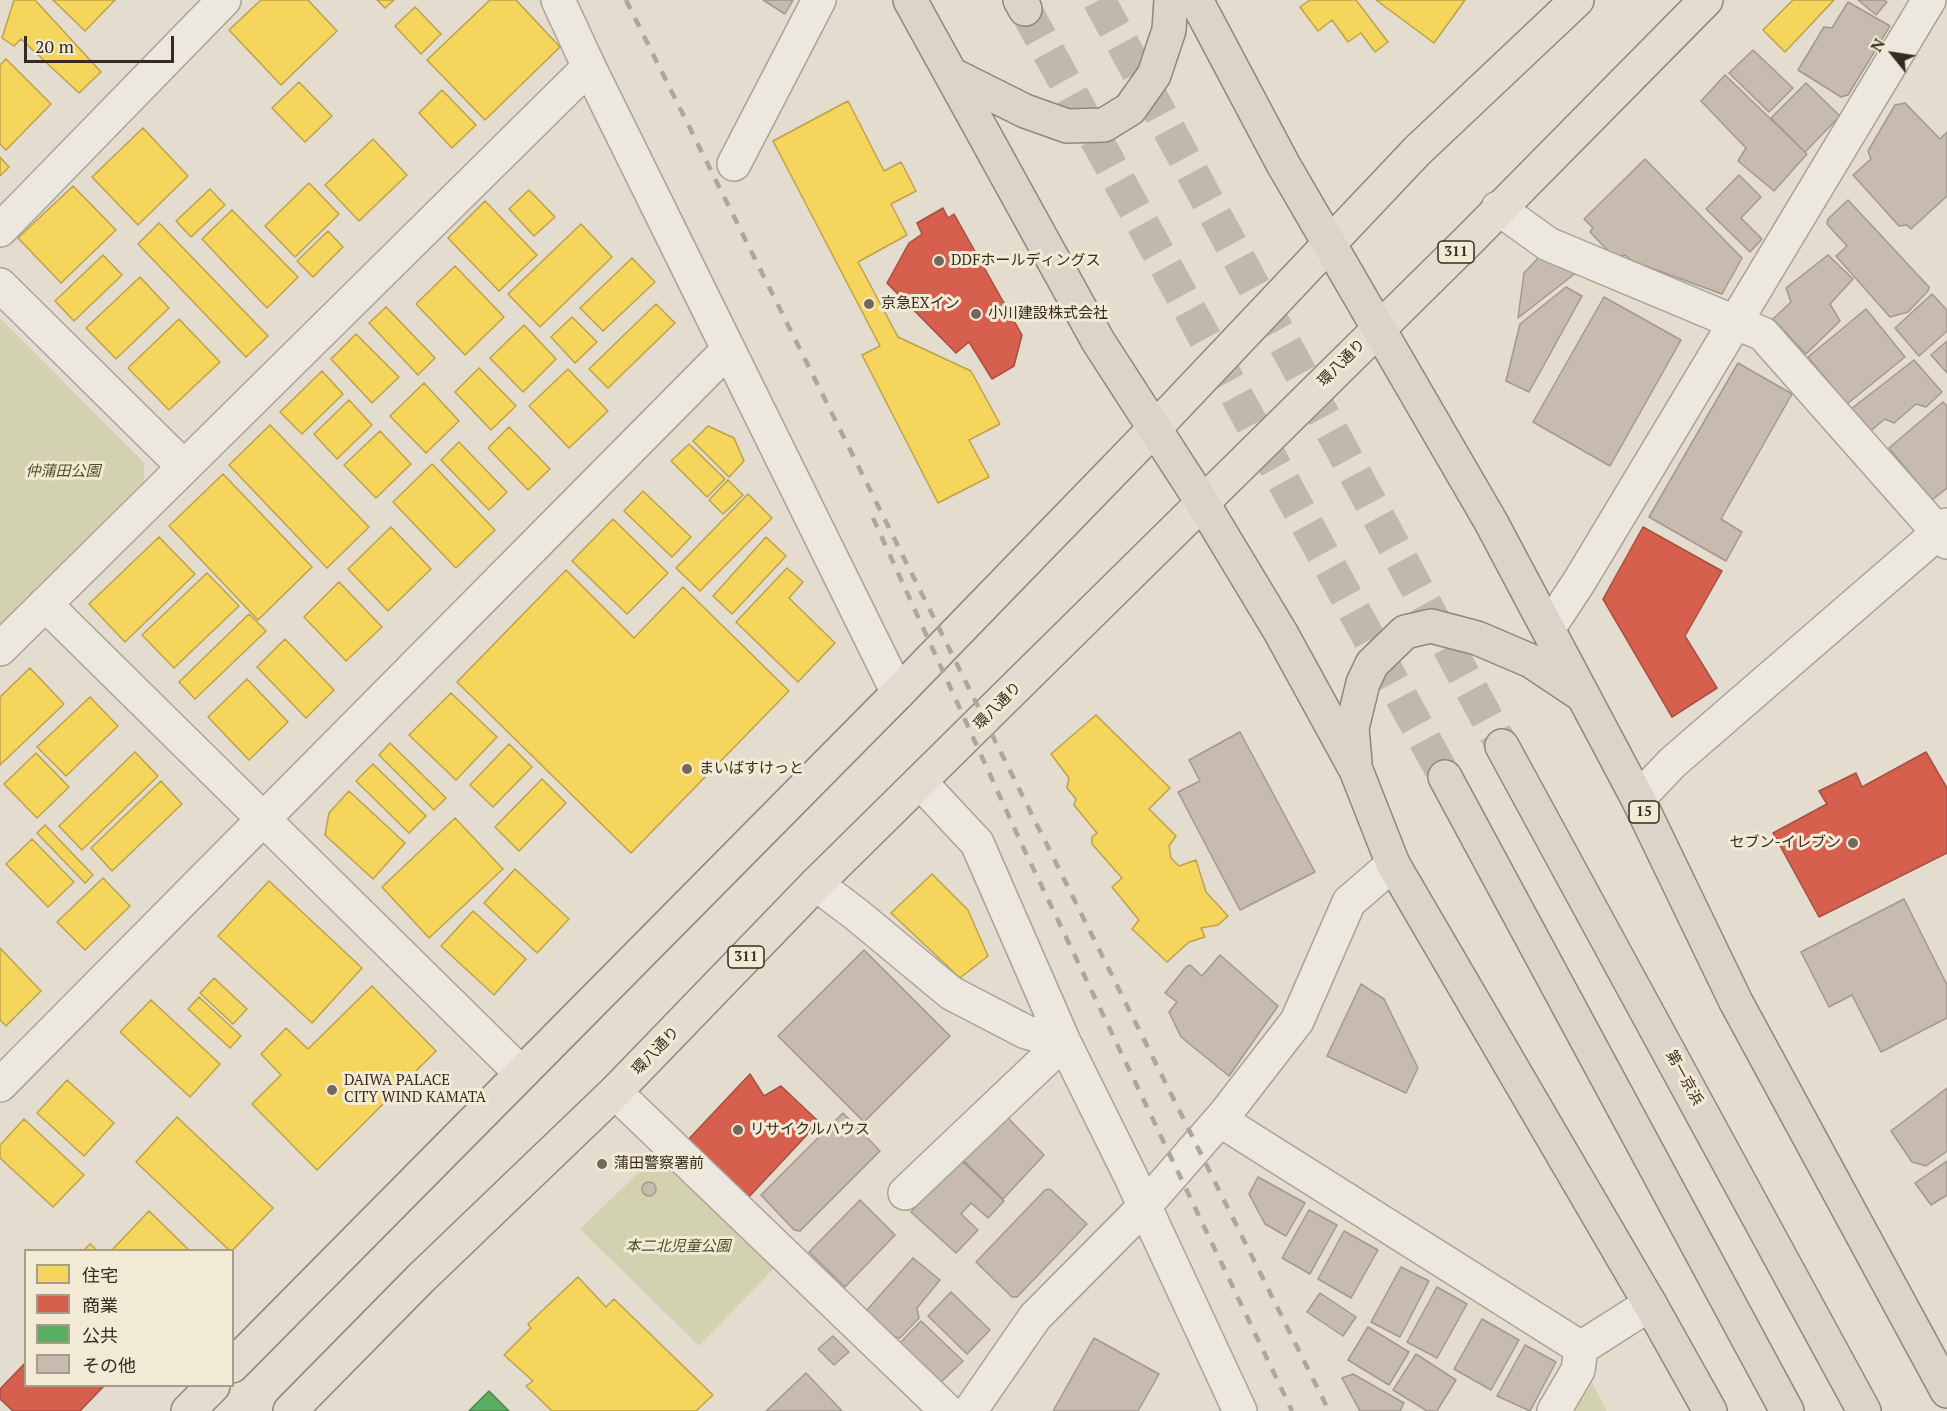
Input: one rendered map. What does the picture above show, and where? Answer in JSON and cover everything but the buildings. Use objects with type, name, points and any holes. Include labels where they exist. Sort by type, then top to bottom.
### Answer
[{"type":"highway","points":[[910,0],[1098,341],[1202,502],[1281,633],[1356,770],[1393,864],[1710,1411]]},
{"type":"highway","points":[[951,74],[1025,111],[1067,126],[1104,125],[1130,109],[1154,75],[1169,30],[1171,0]]},
{"type":"highway","points":[[1196,0],[1283,164],[1329,241]]},
{"type":"highway","name":"15","points":[[1329,241],[1491,522],[1586,698],[1638,799],[1736,1002],[1947,1391]]},
{"type":"highway","points":[[1356,770],[1352,728],[1363,683],[1372,664],[1405,632],[1421,627],[1440,628],[1502,647],[1531,661],[1586,698]]},
{"type":"highway","name":"第一京浜","points":[[1502,746],[1864,1411]]},
{"type":"highway","points":[[1445,777],[1787,1411]]},
{"type":"main road","points":[[234,1364],[520,1072],[898,693],[1155,428],[1416,151],[1577,0]]},
{"type":"main road","name":"環八通り","points":[[290,1411],[421,1278],[615,1092],[816,884],[921,783],[1378,327],[1469,240],[1498,208],[1706,0]]},
{"type":"main road","points":[[188,1411],[212,1387]]},
{"type":"street","points":[[0,230],[224,0]]},
{"type":"street","points":[[558,0],[898,693]]},
{"type":"street","points":[[735,164],[819,0]]},
{"type":"street","points":[[1548,629],[1580,582],[1929,0]]},
{"type":"street","points":[[0,649],[589,67]]},
{"type":"street","points":[[1498,208],[1548,244],[1763,334],[1944,533],[1672,763],[1638,799]]},
{"type":"street","points":[[0,285],[184,467]]},
{"type":"street","points":[[0,1085],[728,350]]},
{"type":"street","points":[[45,604],[520,1072]]},
{"type":"street","points":[[921,783],[976,843],[1064,1041],[1240,1411]]},
{"type":"street","points":[[970,1411],[1035,1317],[1144,1207],[1220,1120],[1297,1021],[1349,902],[1393,864]]},
{"type":"street","points":[[816,884],[951,993],[1026,1032],[1064,1041]]},
{"type":"street","points":[[905,1193],[1064,1041]]},
{"type":"street","points":[[615,1092],[947,1411]]},
{"type":"street","points":[[1220,1120],[1581,1348]]},
{"type":"street","points":[[1554,1411],[1578,1370],[1581,1348],[1650,1304]]},
{"type":"green space","name":"仲蒲田公園","points":[[0,318],[144,463],[144,481],[0,624]]},
{"type":"green space","name":"本二北児童公園","points":[[661,1151],[776,1266],[699,1346],[580,1229]]},
{"type":"green space","points":[[1592,1383],[1607,1411],[1575,1411]]},
{"type":"tunnel","points":[[1099,0],[1502,746]]},
{"type":"tunnel","points":[[1025,9],[1445,777]]},
{"type":"railway","points":[[626,0],[1329,1411]]},
{"type":"railway","points":[[873,518],[1023,847],[1292,1411]]},
{"type":"place","name":"DDFホールディングス","points":[[939,261]]},
{"type":"place","name":"京急EXイン","points":[[869,304]]},
{"type":"place","name":"小川建設株式会社","points":[[976,314]]},
{"type":"place","name":"まいばすけっと","points":[[687,769]]},
{"type":"place","name":"セブン-イレブン","points":[[1853,843]]},
{"type":"place","name":"DAIWA PALACE CITY WIND KAMATA","points":[[332,1090]]},
{"type":"place","name":"リサイクルハウス","points":[[738,1130]]},
{"type":"place","name":"蒲田警察署前","points":[[602,1164]]}]
